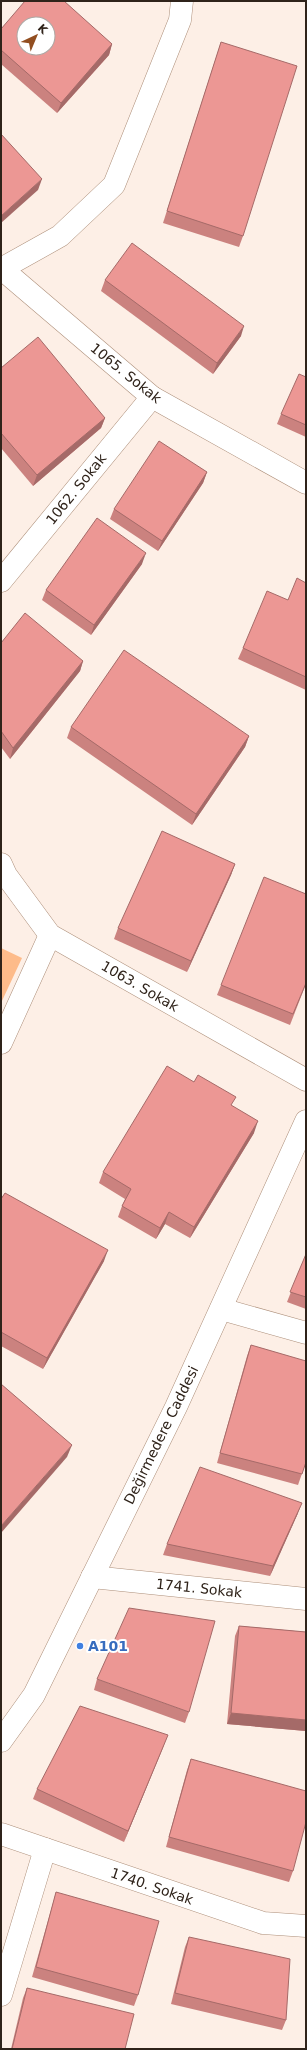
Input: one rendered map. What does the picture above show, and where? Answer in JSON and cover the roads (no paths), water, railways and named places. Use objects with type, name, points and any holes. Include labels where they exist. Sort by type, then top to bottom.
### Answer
[{"type":"street","points":[[1,269],[60,236],[114,185],[180,20],[182,1]]},
{"type":"street","name":"1065. Sokak","points":[[1,269],[152,397],[306,483]]},
{"type":"street","name":"1062. Sokak","points":[[1,582],[152,397]]},
{"type":"street","name":"1063. Sokak","points":[[3,872],[50,935],[306,1080]]},
{"type":"street","points":[[1,1044],[50,935]]},
{"type":"street","name":"Değirmedere Caddesi","points":[[1,1741],[34,1695],[176,1407],[306,1121]]},
{"type":"street","points":[[221,1309],[306,1333]]},
{"type":"street","name":"1741. Sokak","points":[[92,1577],[306,1599]]},
{"type":"street","name":"1740. Sokak","points":[[1,1834],[263,1923],[306,1926]]},
{"type":"street","points":[[1,1995],[45,1849]]},
{"type":"place","name":"A101","points":[[80,1646]]}]
